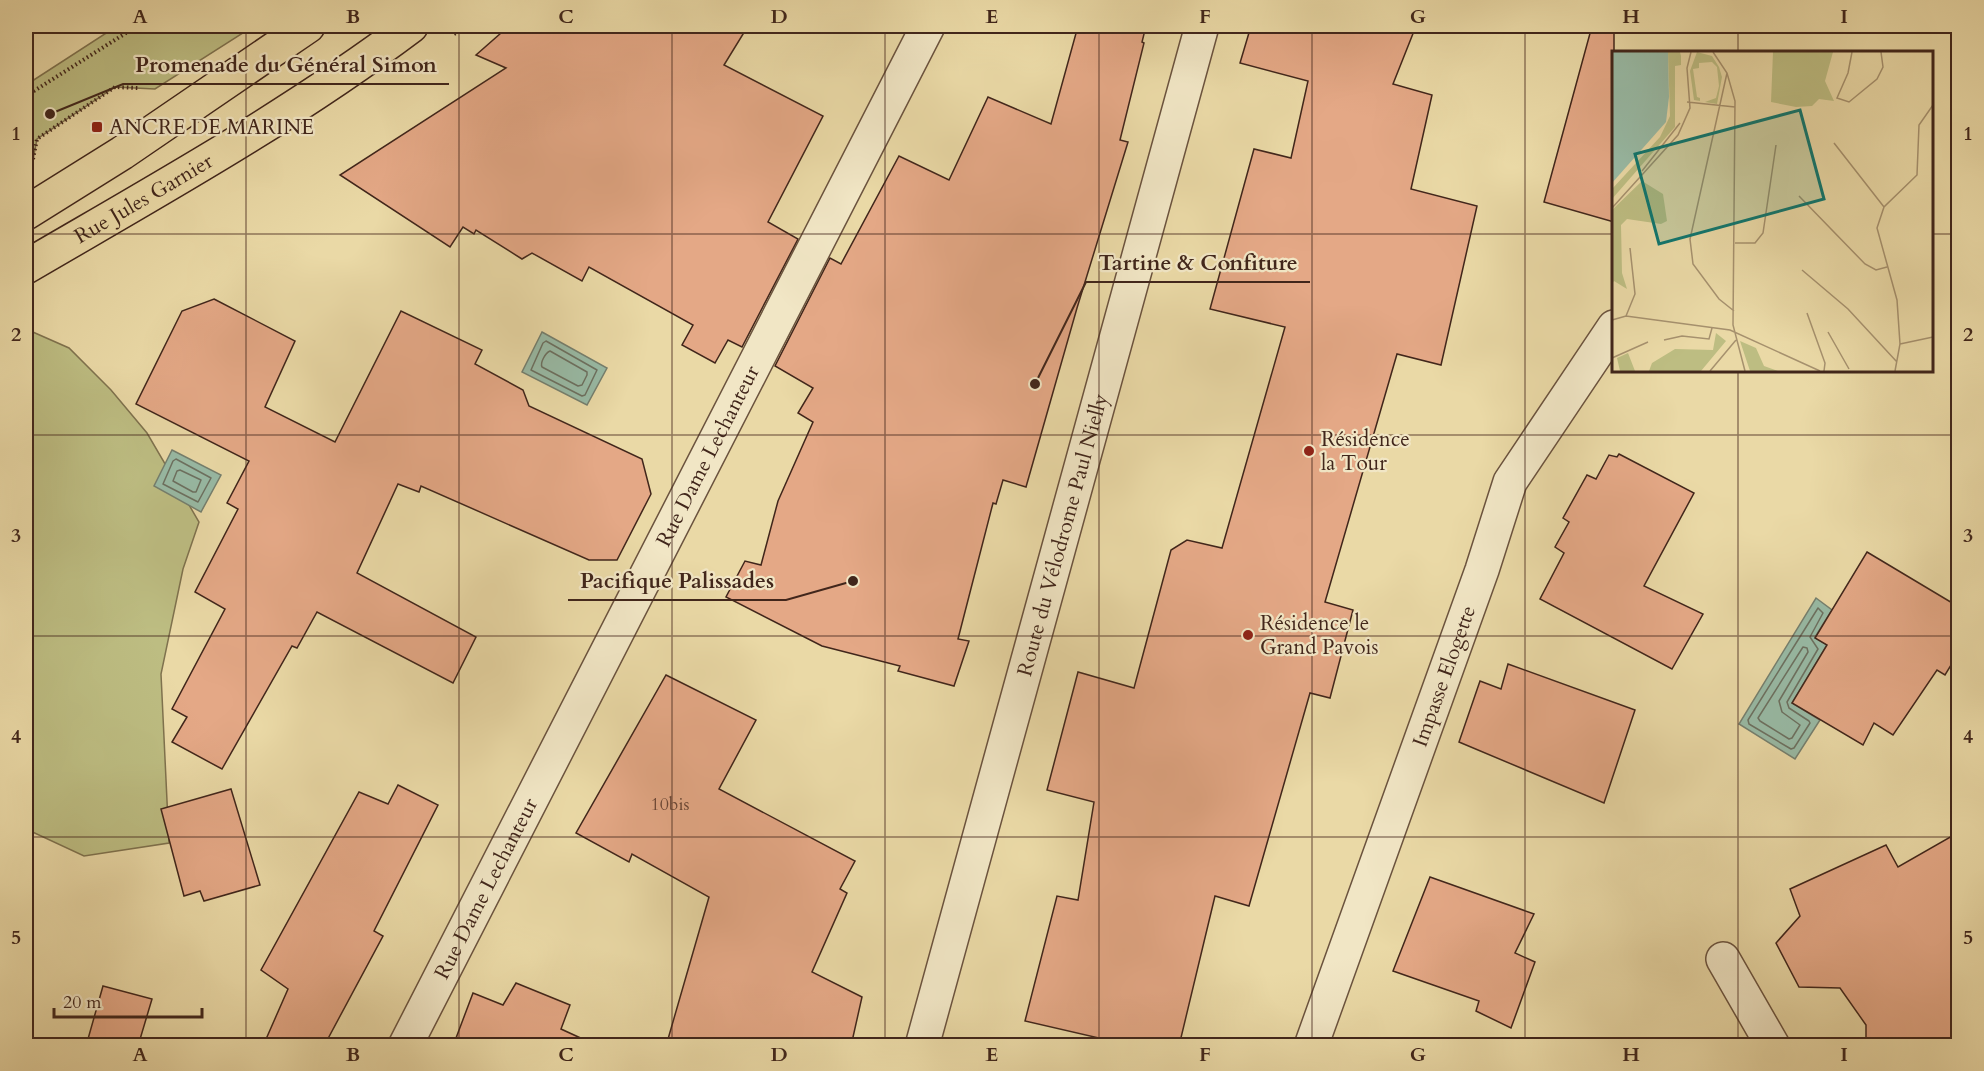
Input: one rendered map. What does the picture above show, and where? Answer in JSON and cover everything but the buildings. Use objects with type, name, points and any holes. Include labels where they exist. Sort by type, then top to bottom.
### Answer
[{"type":"main road","points":[[26,213],[122,153],[308,26]]},
{"type":"main road","name":"Rue Jules Garnier","points":[[26,267],[226,149],[356,66],[411,26]]},
{"type":"street","name":"Rue Dame Lechanteur","points":[[405,1046],[928,26]]},
{"type":"street","name":"Route du Vélodrome Paul Nielly","points":[[922,1046],[1202,26]]},
{"type":"street","name":"Impasse Elogette","points":[[1311,1046],[1478,582],[1510,482],[1612,330]]},
{"type":"street","points":[[1723,959],[1773,1046]]},
{"type":"path","points":[[26,96],[137,26]]},
{"type":"green space","points":[[117,26],[254,26],[155,89],[115,87],[37,139],[30,175],[26,177],[26,85]]},
{"type":"green space","points":[[26,329],[69,348],[111,390],[147,433],[199,522],[183,569],[161,674],[169,843],[84,856],[26,829]]},
{"type":"water","points":[[542,332],[607,368],[587,405],[522,372]]},
{"type":"water","points":[[172,450],[221,475],[201,512],[154,486]]},
{"type":"water","points":[[1816,598],[1832,610],[1815,637],[1827,645],[1792,703],[1820,720],[1795,759],[1739,724]]},
{"type":"place","name":"Promenade du Général Simon","points":[[50,114]]},
{"type":"place","name":"ANCRE DE MARINE","points":[[97,127]]},
{"type":"place","name":"Tartine & Confiture","points":[[1035,384]]},
{"type":"place","name":"Résidence la Tour","points":[[1309,451]]},
{"type":"place","name":"Pacifique Palissades","points":[[853,581]]},
{"type":"place","name":"Résidence le Grand Pavois","points":[[1248,635]]}]
